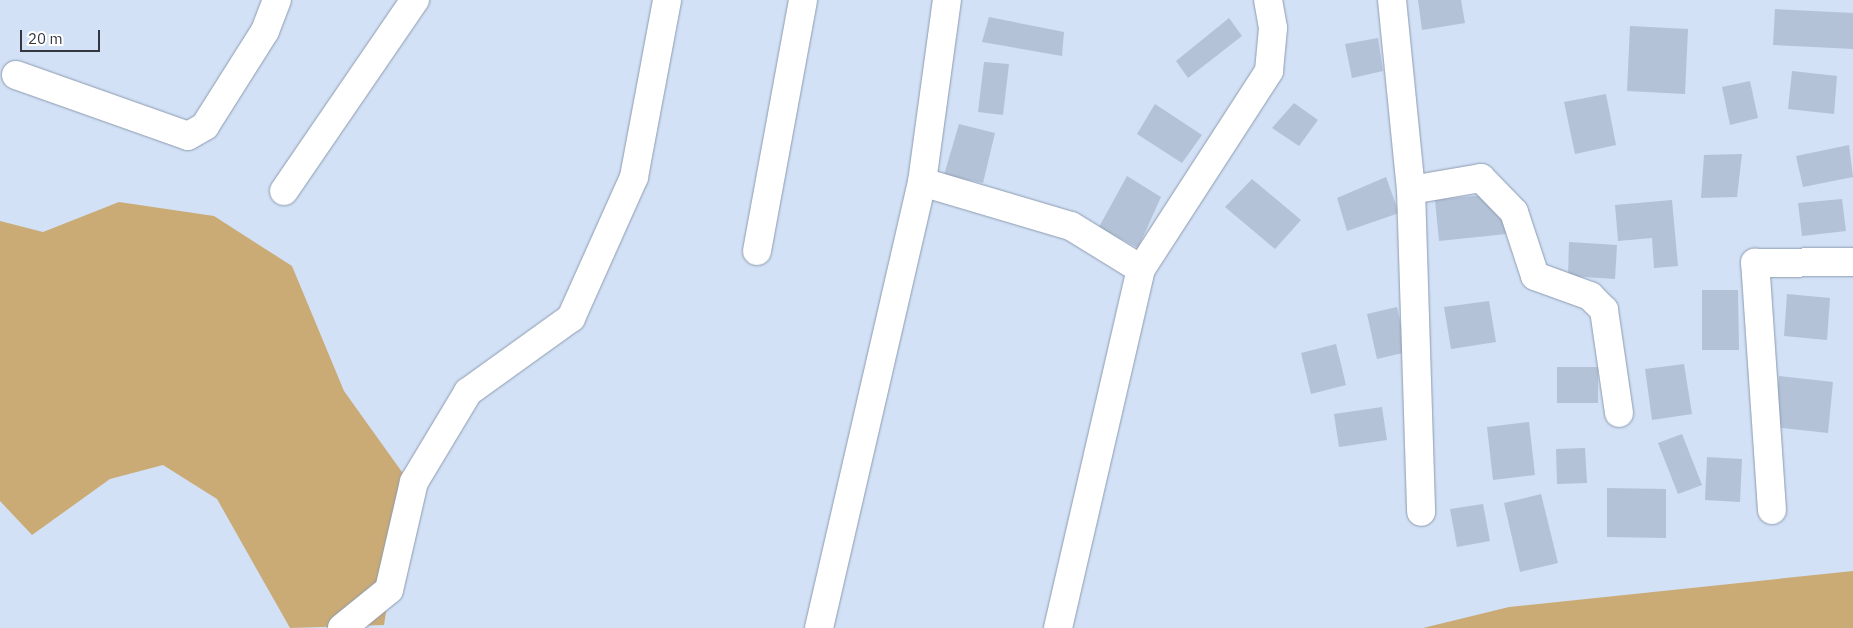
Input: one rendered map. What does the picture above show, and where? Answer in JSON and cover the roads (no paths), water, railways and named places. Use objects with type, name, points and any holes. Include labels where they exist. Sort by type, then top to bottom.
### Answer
[{"type":"street","points":[[16,74],[188,136],[205,126],[265,32],[277,0]]},
{"type":"street","points":[[284,191],[415,0]]},
{"type":"street","points":[[342,628],[389,590],[414,482],[468,392],[571,318],[634,178],[667,0]]},
{"type":"street","points":[[757,251],[803,0]]},
{"type":"street","points":[[820,628],[922,182],[947,0]]},
{"type":"street","points":[[1058,628],[1141,269],[1269,71],[1273,28],[1268,0]]},
{"type":"street","points":[[1392,0],[1411,190],[1421,512]]},
{"type":"street","points":[[1411,190],[1481,178],[1514,212],[1535,276],[1590,296],[1604,310],[1619,413]]},
{"type":"street","points":[[922,182],[1071,226],[1141,269]]},
{"type":"street","points":[[1772,510],[1755,263],[1853,262]]}]
